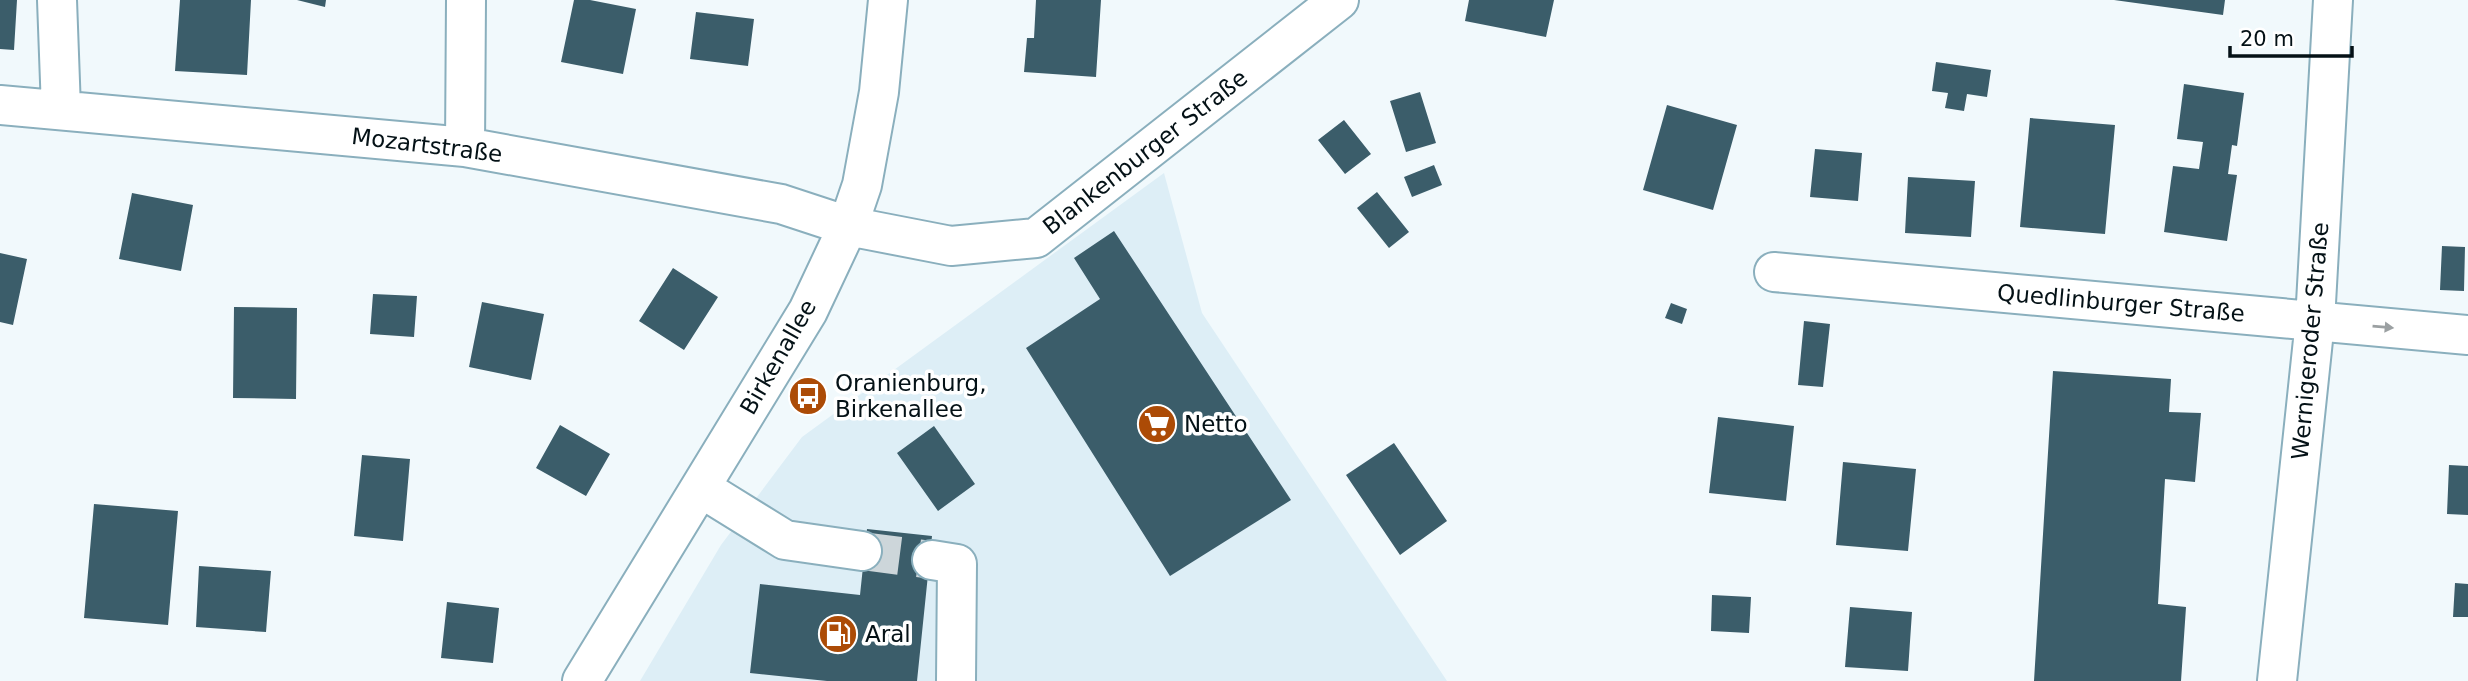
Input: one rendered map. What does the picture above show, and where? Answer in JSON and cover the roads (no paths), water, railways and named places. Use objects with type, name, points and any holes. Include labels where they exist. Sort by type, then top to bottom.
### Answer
[{"type":"street","points":[[57,0],[61,109]]},
{"type":"street","points":[[465,147],[466,0]]},
{"type":"street","name":"Birkenallee","points":[[582,681],[808,312],[848,226],[864,171],[878,92],[888,0]]},
{"type":"street","name":"Blankenburger Straße","points":[[848,226],[951,246],[1036,238],[1339,0]]},
{"type":"street","name":"Wernigeroder Straße","points":[[2277,681],[2315,321],[2333,0]]},
{"type":"street","name":"Mozartstraße","points":[[0,105],[465,147],[780,204],[848,226]]},
{"type":"street","name":"Quedlinburger Straße","points":[[1774,271],[2468,335]]},
{"type":"street","points":[[701,488],[785,540],[862,551]]},
{"type":"street","points":[[932,561],[957,564],[956,681]]},
{"type":"tunnel","points":[[862,551],[932,560]]},
{"type":"place","name":"Oranienburg, Birkenallee","points":[[808,396]]},
{"type":"place","name":"Netto","points":[[1157,424]]},
{"type":"place","name":"Aral","points":[[838,634]]}]
